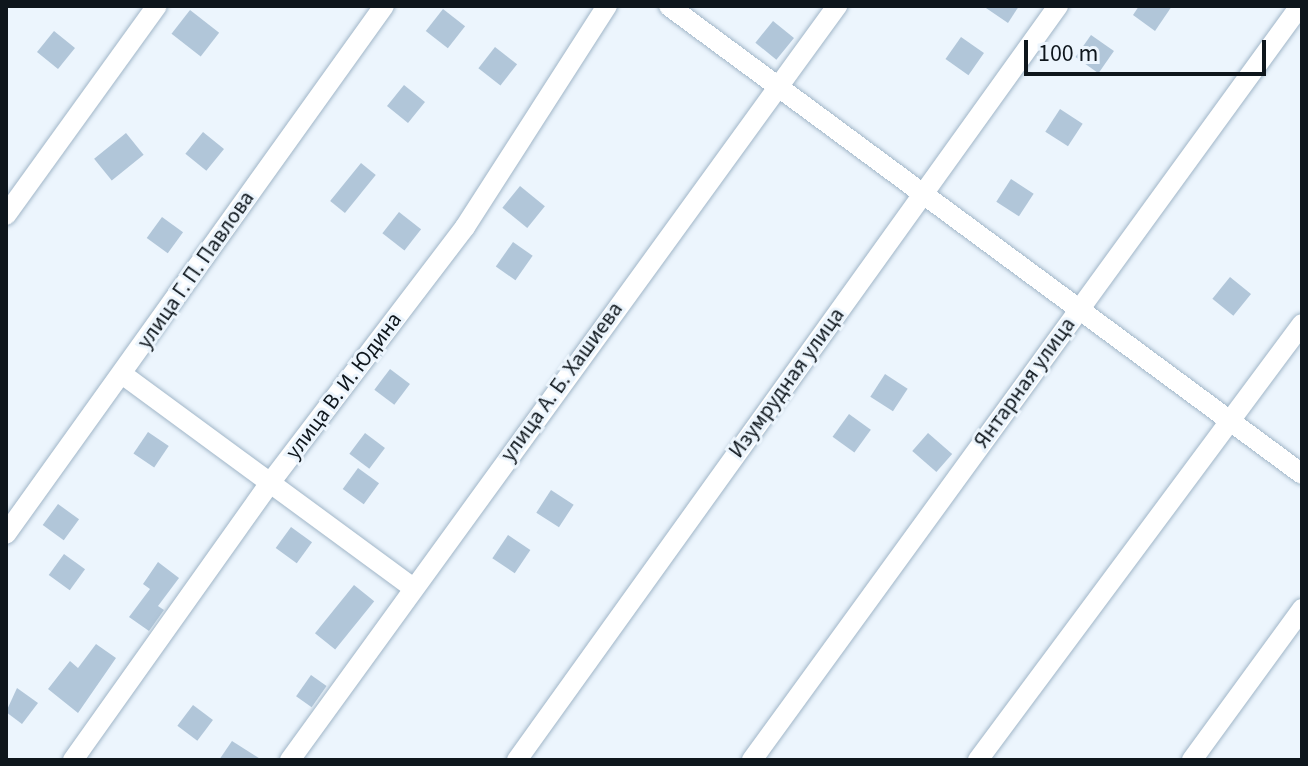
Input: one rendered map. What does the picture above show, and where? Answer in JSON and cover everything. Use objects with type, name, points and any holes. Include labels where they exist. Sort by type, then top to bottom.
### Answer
[{"type":"street","points":[[6,215],[157,6]]},
{"type":"street","name":"улица Г. П. Павлова","points":[[6,534],[384,6]]},
{"type":"street","name":"улица В. И. Юдина","points":[[73,760],[270,483],[465,227],[607,6]]},
{"type":"street","points":[[669,6],[780,83],[1302,474]]},
{"type":"street","name":"улица А. Б. Хашиева","points":[[290,760],[837,6]]},
{"type":"street","name":"Изумрудная улица","points":[[517,760],[1058,6]]},
{"type":"street","name":"Янтарная улица","points":[[752,760],[1300,6]]},
{"type":"street","points":[[978,760],[1233,422],[1302,324]]},
{"type":"street","points":[[122,374],[413,588]]},
{"type":"street","points":[[1192,760],[1302,609]]},
{"type":"building","points":[[983,6],[1019,6],[1008,23]]},
{"type":"building","points":[[1139,6],[1172,6],[1155,31],[1133,15]]},
{"type":"building","points":[[443,9],[465,26],[448,48],[426,31]]},
{"type":"building","points":[[190,10],[219,33],[201,56],[172,34]]},
{"type":"building","points":[[773,21],[794,38],[776,60],[755,43]]},
{"type":"building","points":[[54,31],[75,48],[58,69],[37,52]]},
{"type":"building","points":[[1091,35],[1114,51],[1098,73],[1076,57]]},
{"type":"building","points":[[961,37],[984,53],[968,75],[946,59]]},
{"type":"building","points":[[495,47],[517,64],[500,86],[478,68]]},
{"type":"building","points":[[404,85],[425,102],[408,123],[387,106]]},
{"type":"building","points":[[1060,109],[1083,124],[1068,146],[1045,132]]},
{"type":"building","points":[[203,132],[224,149],[206,171],[185,154]]},
{"type":"building","points":[[126,133],[144,155],[112,181],[94,159]]},
{"type":"building","points":[[361,163],[376,175],[345,213],[330,201]]},
{"type":"building","points":[[1011,179],[1034,194],[1019,216],[996,202]]},
{"type":"building","points":[[520,186],[545,206],[527,228],[502,208]]},
{"type":"building","points":[[399,212],[421,229],[404,251],[382,233]]},
{"type":"building","points":[[162,217],[183,232],[168,253],[147,238]]},
{"type":"building","points":[[513,242],[533,256],[515,280],[496,267]]},
{"type":"building","points":[[1230,277],[1251,294],[1233,316],[1212,299]]},
{"type":"building","points":[[390,369],[410,384],[394,405],[374,390]]},
{"type":"building","points":[[885,374],[908,389],[893,411],[870,397]]},
{"type":"building","points":[[849,414],[871,430],[854,453],[833,437]]},
{"type":"building","points":[[148,432],[169,446],[154,468],[133,454]]},
{"type":"building","points":[[365,433],[385,448],[369,469],[349,454]]},
{"type":"building","points":[[928,433],[952,454],[936,472],[912,451]]},
{"type":"building","points":[[358,468],[379,483],[364,504],[343,489]]},
{"type":"building","points":[[551,490],[574,505],[559,527],[536,513]]},
{"type":"building","points":[[58,504],[79,519],[64,540],[43,525]]},
{"type":"building","points":[[291,527],[312,542],[297,563],[276,548]]},
{"type":"building","points":[[508,535],[530,550],[515,573],[492,558]]},
{"type":"building","points":[[64,554],[85,569],[70,590],[49,575]]},
{"type":"building","points":[[158,562],[179,578],[158,606],[164,610],[149,631],[129,617],[150,589],[143,584]]},
{"type":"building","points":[[354,585],[374,601],[335,650],[315,633]]},
{"type":"building","points":[[96,644],[116,658],[78,713],[48,689],[70,661],[78,668]]},
{"type":"building","points":[[311,675],[327,686],[312,707],[296,696]]},
{"type":"building","points":[[17,688],[38,703],[22,724],[6,712]]},
{"type":"building","points":[[193,705],[213,720],[197,741],[177,726]]},
{"type":"building","points":[[232,741],[262,760],[219,760]]}]
